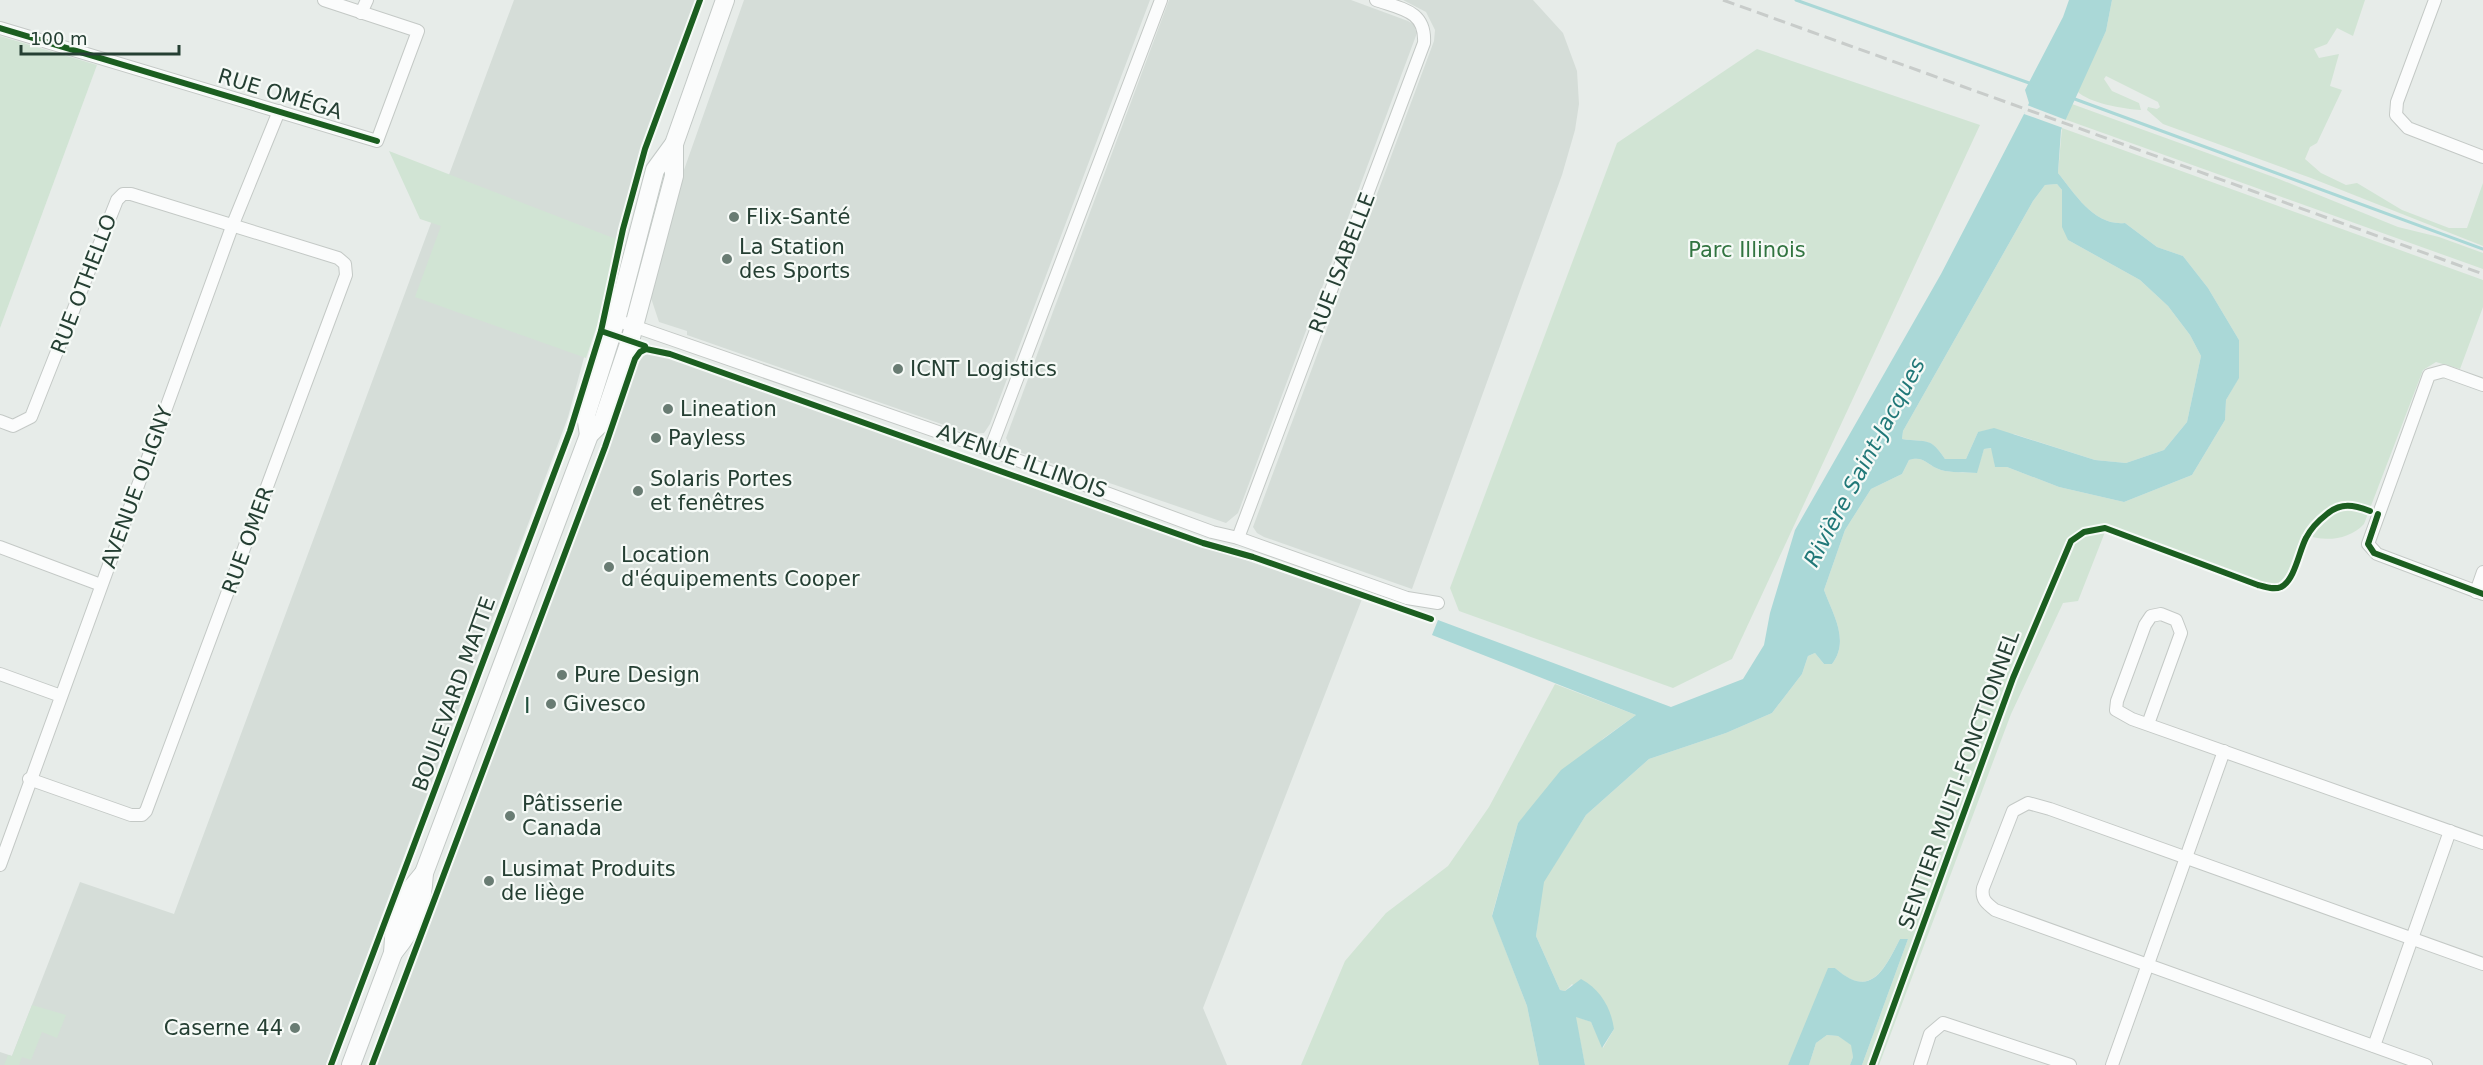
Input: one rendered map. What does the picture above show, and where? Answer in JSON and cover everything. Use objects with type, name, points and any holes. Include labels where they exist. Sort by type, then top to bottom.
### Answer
[{"type":"main road","name":"BOULEVARD MATTE","points":[[589,435],[586,415],[616,320],[655,170],[674,144],[726,0]]},
{"type":"main road","name":"BOULEVARD MATTE","points":[[351,1065],[393,954],[395,924],[406,895],[424,873],[589,435],[603,422],[634,326],[674,176],[674,144]]},
{"type":"street","points":[[324,0],[362,13],[367,0]]},
{"type":"street","points":[[990,450],[1161,0]]},
{"type":"street","name":"RUE ISABELLE","points":[[1238,538],[1424,43],[1425,30],[1420,19],[1410,12],[1376,0]]},
{"type":"street","points":[[2435,0],[2397,102],[2396,115],[2408,128],[2483,157]]},
{"type":"street","name":"RUE OMÉGA","points":[[0,28],[377,141],[418,31],[362,13]]},
{"type":"street","name":"AVENUE OLIGNY","points":[[0,865],[29,779],[233,224],[279,111]]},
{"type":"street","name":"RUE OTHELLO","points":[[0,421],[13,426],[32,417],[117,200],[123,194],[131,194],[233,224]]},
{"type":"street","name":"RUE OMER","points":[[29,779],[131,815],[142,814],[146,811],[346,275],[345,264],[338,258],[233,224]]},
{"type":"street","name":"AVENUE ILLINOIS","points":[[616,320],[990,450],[1149,510],[1238,538],[1407,598],[1438,603]]},
{"type":"street","points":[[2483,385],[2444,371],[2429,375],[2368,544],[2377,554],[2479,593],[2483,572]]},
{"type":"street","points":[[0,547],[101,585]]},
{"type":"street","points":[[2148,724],[2181,633],[2176,620],[2161,614],[2148,619],[2116,706],[2120,714],[2224,752],[2483,843]]},
{"type":"street","points":[[0,674],[61,696]]},
{"type":"street","points":[[2112,1065],[2224,752]]},
{"type":"street","points":[[2427,1065],[1995,910],[1986,903],[1982,895],[1983,888],[2013,811],[2028,803],[2483,964]]},
{"type":"street","points":[[2374,1046],[2450,831]]},
{"type":"street","points":[[1920,1065],[1930,1034],[1943,1023],[2070,1065]]},
{"type":"shaded area","points":[[514,0],[697,0],[632,179],[568,417],[326,1065],[0,1065],[0,1052],[12,1056],[80,882],[174,914]]},
{"type":"shaded area","points":[[744,0],[1150,0],[990,424],[984,433],[970,434],[687,335],[687,331],[659,322],[650,295],[667,218]]},
{"type":"shaded area","points":[[1169,0],[1351,0],[1408,21],[1413,24],[1417,33],[1238,513],[1226,523],[1016,451],[1011,448],[1006,438]]},
{"type":"shaded area","points":[[1403,0],[1533,0],[1563,33],[1577,71],[1579,104],[1575,130],[1562,175],[1412,589],[1264,537],[1253,527],[1434,41],[1435,30],[1426,12]]},
{"type":"shaded area","points":[[651,351],[884,432],[1117,517],[1362,599],[1203,1008],[1227,1065],[376,1065],[638,360]]},
{"type":"green space","points":[[2112,0],[2365,0],[2353,36],[2337,28],[2327,44],[2314,49],[2319,58],[2339,54],[2330,86],[2342,90],[2317,143],[2310,147],[2305,159],[2321,173],[2346,185],[2357,183],[2402,210],[2449,228],[2467,228],[2483,183],[2483,246],[2311,178],[2163,124],[2147,110],[2148,107],[2157,109],[2160,107],[2158,102],[2106,76],[2104,79],[2112,91],[2139,103],[2141,110],[2107,105],[2082,95],[2077,91],[2106,31]]},
{"type":"green space","points":[[0,36],[97,65],[0,328]]},
{"type":"green space","name":"Parc Illinois","points":[[1757,49],[1980,125],[1732,659],[1673,688],[1459,611],[1450,588],[1617,143]]},
{"type":"green space","points":[[2072,104],[2279,179],[2398,227],[2439,237],[2483,253],[2483,269],[2064,119]]},
{"type":"green space","points":[[2062,128],[2483,280],[2483,307],[2460,369],[2436,362],[2423,370],[2364,524],[2358,530],[2343,537],[2327,539],[2302,534],[2286,578],[2281,584],[2264,584],[2110,527],[2105,532],[2078,601],[2063,603],[2011,714],[1879,1065],[1862,1065],[1908,939],[1900,939],[1882,970],[1867,981],[1847,977],[1835,968],[1788,1065],[1585,1065],[1575,1016],[1591,1022],[1603,1048],[1614,1029],[1572,984],[1565,991],[1560,990],[1536,936],[1543,882],[1586,815],[1649,759],[1726,733],[1772,713],[1802,674],[1808,656],[1815,653],[1824,664],[1832,664],[1840,646],[1840,637],[1824,590],[1845,530],[1871,489],[1902,474],[1909,460],[1914,459],[1922,460],[1945,471],[1976,473],[1984,449],[1992,448],[1995,467],[2007,467],[2059,487],[2124,502],[2192,475],[2225,420],[2226,400],[2239,377],[2239,340],[2208,288],[2183,256],[2157,247],[2125,223],[2104,220],[2079,199],[2058,173]]},
{"type":"green space","points":[[389,151],[616,239],[603,308],[586,358],[415,297],[441,226],[420,219]]},
{"type":"green space","points":[[2057,184],[2062,190],[2068,240],[2140,280],[2168,306],[2190,335],[2201,356],[2187,422],[2164,450],[2126,463],[2095,460],[2014,434],[1978,432],[1966,459],[1945,459],[1935,447],[1927,442],[1902,439],[1903,431],[2033,201],[2045,185]]},
{"type":"green space","points":[[1555,684],[1636,715],[1604,738],[1518,823],[1492,915],[1527,1006],[1539,1065],[1301,1065],[1345,961],[1386,913],[1448,866],[1489,807]]},
{"type":"green space","points":[[32,1005],[66,1015],[57,1038],[42,1032],[31,1060],[22,1057],[19,1065],[4,1065],[8,1055],[12,1056]]},
{"type":"green space","points":[[1827,1035],[1838,1036],[1852,1045],[1853,1057],[1850,1065],[1809,1065],[1816,1043]]},
{"type":"water","name":"Rivière Saint-Jacques","points":[[2069,0],[2112,0],[2106,31],[2061,130],[2058,173],[2079,199],[2104,220],[2125,223],[2157,247],[2183,256],[2208,288],[2239,340],[2239,378],[2226,400],[2225,420],[2192,475],[2124,502],[2059,487],[2007,467],[1995,467],[1991,448],[1984,449],[1977,473],[1945,471],[1922,460],[1914,459],[1909,460],[1902,474],[1871,489],[1845,530],[1824,590],[1840,637],[1840,646],[1832,664],[1824,664],[1815,653],[1808,656],[1802,674],[1772,713],[1726,733],[1649,759],[1586,815],[1544,882],[1536,936],[1560,990],[1565,991],[1581,979],[1588,983],[1604,1000],[1614,1029],[1602,1048],[1591,1022],[1576,1017],[1585,1065],[1539,1065],[1527,1006],[1492,916],[1518,823],[1561,770],[1636,715],[1432,635],[1438,620],[1671,707],[1743,679],[1764,645],[1770,613],[1795,530],[1941,274],[2024,114],[2029,103],[2025,90],[2063,17]],"holes":[[[2057,184],[2062,190],[2062,227],[2068,240],[2140,280],[2168,306],[2190,335],[2201,356],[2187,422],[2164,450],[2126,463],[2095,460],[1994,428],[1978,432],[1966,459],[1945,459],[1935,447],[1927,442],[1902,439],[1903,431],[2033,201],[2045,185]]]},
{"type":"water","points":[[1900,939],[1908,939],[1862,1065],[1850,1065],[1853,1057],[1851,1045],[1838,1036],[1827,1035],[1816,1043],[1809,1065],[1788,1065],[1828,968],[1835,968],[1847,977],[1858,981],[1867,981],[1882,970]]},
{"type":"pier","points":[[2027,105],[2066,120],[2063,128],[2024,114]]},
{"type":"waterway","points":[[1796,0],[2032,84]]},
{"type":"waterway","points":[[2072,98],[2483,249]]},
{"type":"railway","points":[[1723,0],[2483,274]]},
{"type":"cycle path","points":[[700,0],[645,149],[623,229],[601,331],[645,346],[646,349],[670,354],[1203,543],[1253,557],[1431,619]]},
{"type":"cycle path","points":[[0,28],[377,141]]},
{"type":"cycle path","points":[[331,1065],[570,431],[601,331]]},
{"type":"cycle path","points":[[372,1065],[605,447],[635,359],[640,352],[646,349]]},
{"type":"cycle path","name":"SENTIER MULTI-FONCTIONNEL","points":[[1872,1065],[2013,678],[2071,541],[2084,532],[2105,528],[2258,585],[2275,588],[2281,587],[2290,578],[2308,534],[2332,510],[2343,506],[2353,506],[2370,511]]},
{"type":"cycle path","points":[[2378,514],[2368,544],[2374,553],[2483,594]]},
{"type":"place","name":"Flix-Santé","points":[[734,217]]},
{"type":"place","name":"La Station des Sports","points":[[727,259]]},
{"type":"place","name":"ICNT Logistics","points":[[898,369]]},
{"type":"place","name":"Lineation","points":[[668,409]]},
{"type":"place","name":"Payless","points":[[656,438]]},
{"type":"place","name":"Solaris Portes et fenêtres","points":[[638,491]]},
{"type":"place","name":"Location d'équipements Cooper","points":[[609,567]]},
{"type":"place","name":"Pure Design","points":[[562,675]]},
{"type":"place","name":"Givesco","points":[[551,704]]},
{"type":"place","name":"Pâtisserie Canada","points":[[510,816]]},
{"type":"place","name":"Lusimat Produits de liège","points":[[489,881]]},
{"type":"place","name":"Caserne 44","points":[[295,1028]]},
{"type":"district","name":"I","points":[[528,705]]}]
